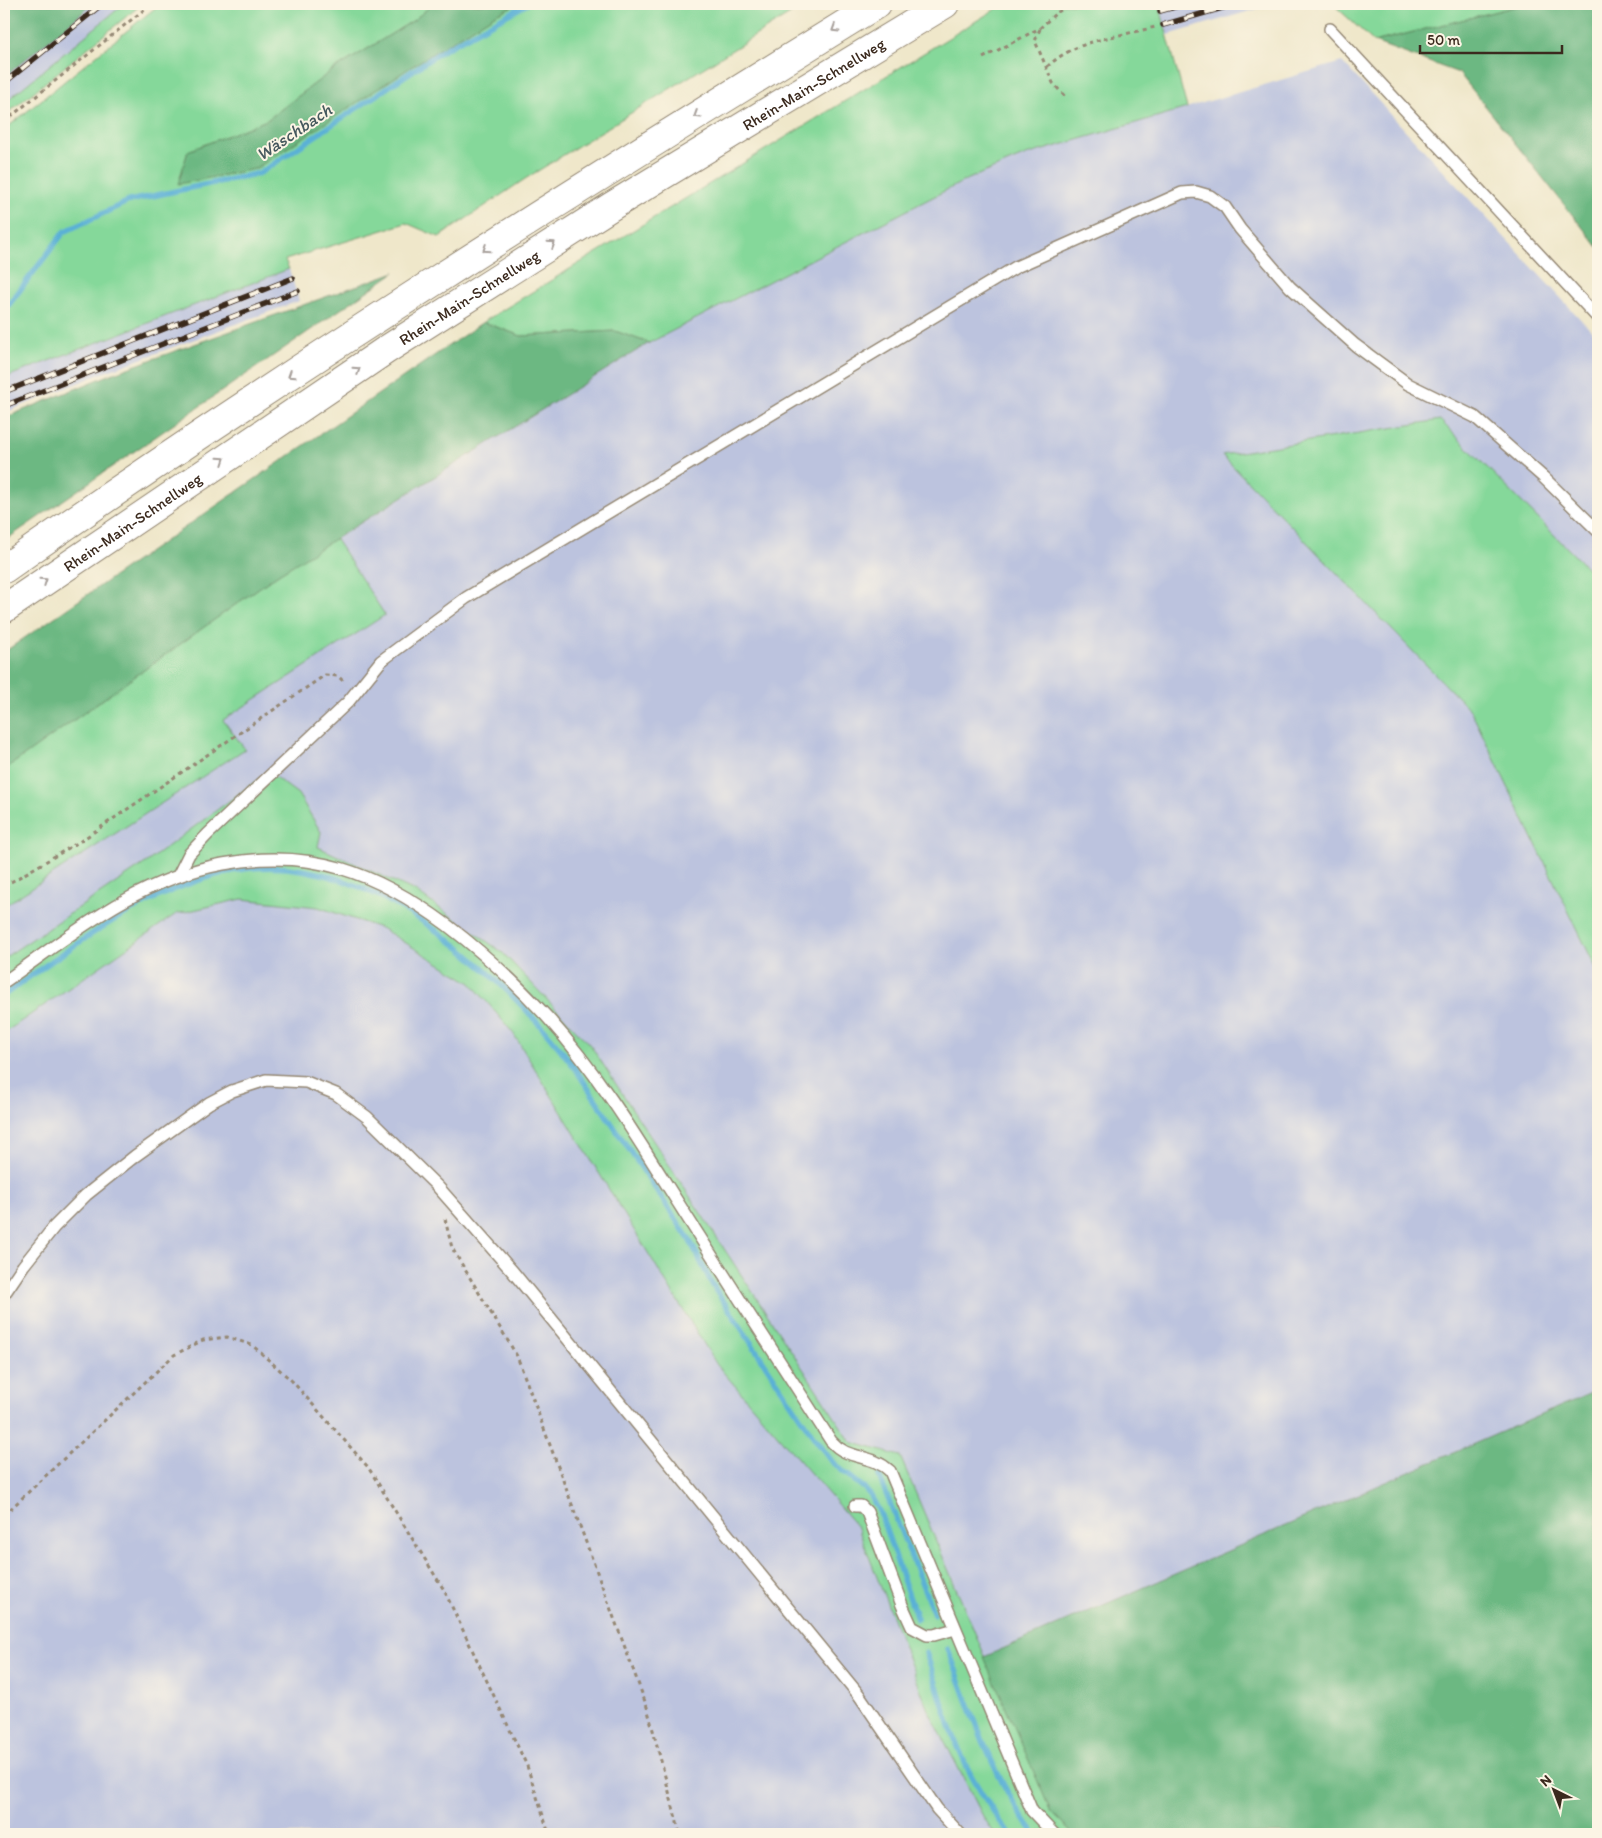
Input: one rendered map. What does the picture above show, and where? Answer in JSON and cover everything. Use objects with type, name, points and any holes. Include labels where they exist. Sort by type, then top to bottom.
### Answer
[{"type":"highway","name":"Rhein-Main-Schnellweg","points":[[4,569],[132,480],[368,324],[594,180],[877,4]]},
{"type":"highway","name":"Rhein-Main-Schnellweg","points":[[4,609],[386,350],[612,206],[945,4]]},
{"type":"lane","points":[[1330,29],[1598,318]]},
{"type":"lane","points":[[178,876],[190,854],[208,834],[348,702],[381,661],[474,592],[1016,268],[1182,193],[1196,192],[1210,196],[1225,207],[1240,229],[1290,287],[1355,345],[1408,384],[1475,416],[1598,530]]},
{"type":"lane","points":[[4,982],[105,911],[153,885],[178,876],[224,864],[271,858],[295,858],[343,868],[388,886],[423,908],[465,939],[522,990],[576,1052],[623,1118],[831,1441],[838,1449],[845,1453],[874,1460],[890,1470],[1032,1810],[1054,1834]]},
{"type":"lane","points":[[4,1294],[23,1266],[54,1227],[86,1195],[135,1156],[209,1103],[232,1091],[266,1080],[306,1082],[336,1094],[367,1116],[438,1187],[513,1272],[860,1695],[937,1809],[960,1834]]},
{"type":"lane","points":[[855,1506],[861,1506],[867,1512],[912,1627],[927,1635],[934,1635],[955,1628]]},
{"type":"path","points":[[4,122],[151,4]]},
{"type":"path","points":[[983,58],[1040,28],[1056,13],[1072,4]]},
{"type":"path","points":[[1040,28],[1035,41],[1053,83],[1067,99]]},
{"type":"path","points":[[1047,67],[1067,51],[1084,44],[1155,28]]},
{"type":"path","points":[[4,886],[79,842],[325,675],[338,676],[343,681],[348,687],[348,702]]},
{"type":"path","points":[[438,1187],[452,1248],[517,1356],[646,1707],[680,1834]]},
{"type":"path","points":[[4,1515],[174,1355],[203,1340],[227,1337],[252,1345],[292,1381],[368,1467],[444,1590],[527,1766],[549,1834]]},
{"type":"shaded area","points":[[93,4],[124,4],[4,103],[4,77]]},
{"type":"shaded area","points":[[1159,4],[1274,4],[1168,35]]},
{"type":"shaded area","points":[[1342,62],[1598,338],[1598,1390],[985,1657],[1051,1812],[1074,1834],[4,1834],[4,770],[277,575],[649,343],[966,180],[1026,155]]},
{"type":"shaded area","points":[[289,269],[299,301],[105,372],[4,413],[4,378]]},
{"type":"green space","points":[[4,4],[93,4],[4,77]]},
{"type":"green space","points":[[124,4],[142,4],[4,116],[4,103]]},
{"type":"green space","points":[[160,4],[433,4],[414,20],[330,72],[267,120],[188,151],[179,183],[255,169],[414,65],[496,14],[517,4],[806,4],[525,179],[439,237],[406,223],[285,260],[289,269],[4,378],[4,130]]},
{"type":"green space","points":[[433,4],[517,4],[496,14],[414,65],[255,169],[178,184],[188,151],[267,120],[330,72],[414,20]]},
{"type":"green space","points":[[1004,4],[1159,4],[1187,108],[1026,155],[966,180],[649,343],[615,331],[521,336],[483,322]]},
{"type":"green space","points":[[1333,4],[1525,4],[1374,42]]},
{"type":"green space","points":[[1525,4],[1598,4],[1598,247],[1459,73],[1374,42]]},
{"type":"green space","points":[[395,272],[4,541],[4,418],[114,373]]},
{"type":"green space","points":[[483,322],[521,336],[615,331],[649,343],[277,575],[4,770],[4,652]]},
{"type":"green space","points":[[1440,420],[1598,579],[1598,972],[1471,711],[1222,455]]},
{"type":"green space","points":[[335,538],[385,615],[223,720],[245,749],[4,906],[4,770],[277,575]]},
{"type":"green space","points":[[268,772],[298,794],[321,832],[318,847],[415,891],[502,952],[591,1046],[851,1442],[900,1456],[1051,1812],[1074,1834],[995,1834],[984,1818],[928,1709],[858,1528],[717,1365],[513,1033],[471,983],[383,929],[318,907],[242,899],[176,914],[4,1033],[4,958],[147,862]]},
{"type":"green space","points":[[1598,1390],[1598,1834],[1074,1834],[1051,1812],[984,1657]]},
{"type":"waterway","name":"Wäschbach","points":[[4,311],[64,232],[129,201],[260,173],[445,49],[527,4]]},
{"type":"waterway","points":[[4,995],[82,940],[135,908],[193,882],[223,873],[273,867],[324,875],[373,893],[420,919],[464,952],[505,988],[572,1064],[689,1239],[712,1284],[815,1439],[834,1464],[871,1496],[880,1513],[917,1619]]},
{"type":"waterway","points":[[879,1476],[934,1614]]},
{"type":"waterway","points":[[948,1649],[995,1769],[1020,1813],[1035,1834]]},
{"type":"waterway","points":[[926,1653],[963,1759],[979,1789],[1009,1834]]},
{"type":"railway","points":[[4,83],[102,4]]},
{"type":"railway","points":[[1160,11],[1185,4]]},
{"type":"railway","points":[[1163,25],[1236,4]]},
{"type":"railway","points":[[4,392],[293,278]]},
{"type":"railway","points":[[4,406],[298,291]]}]
